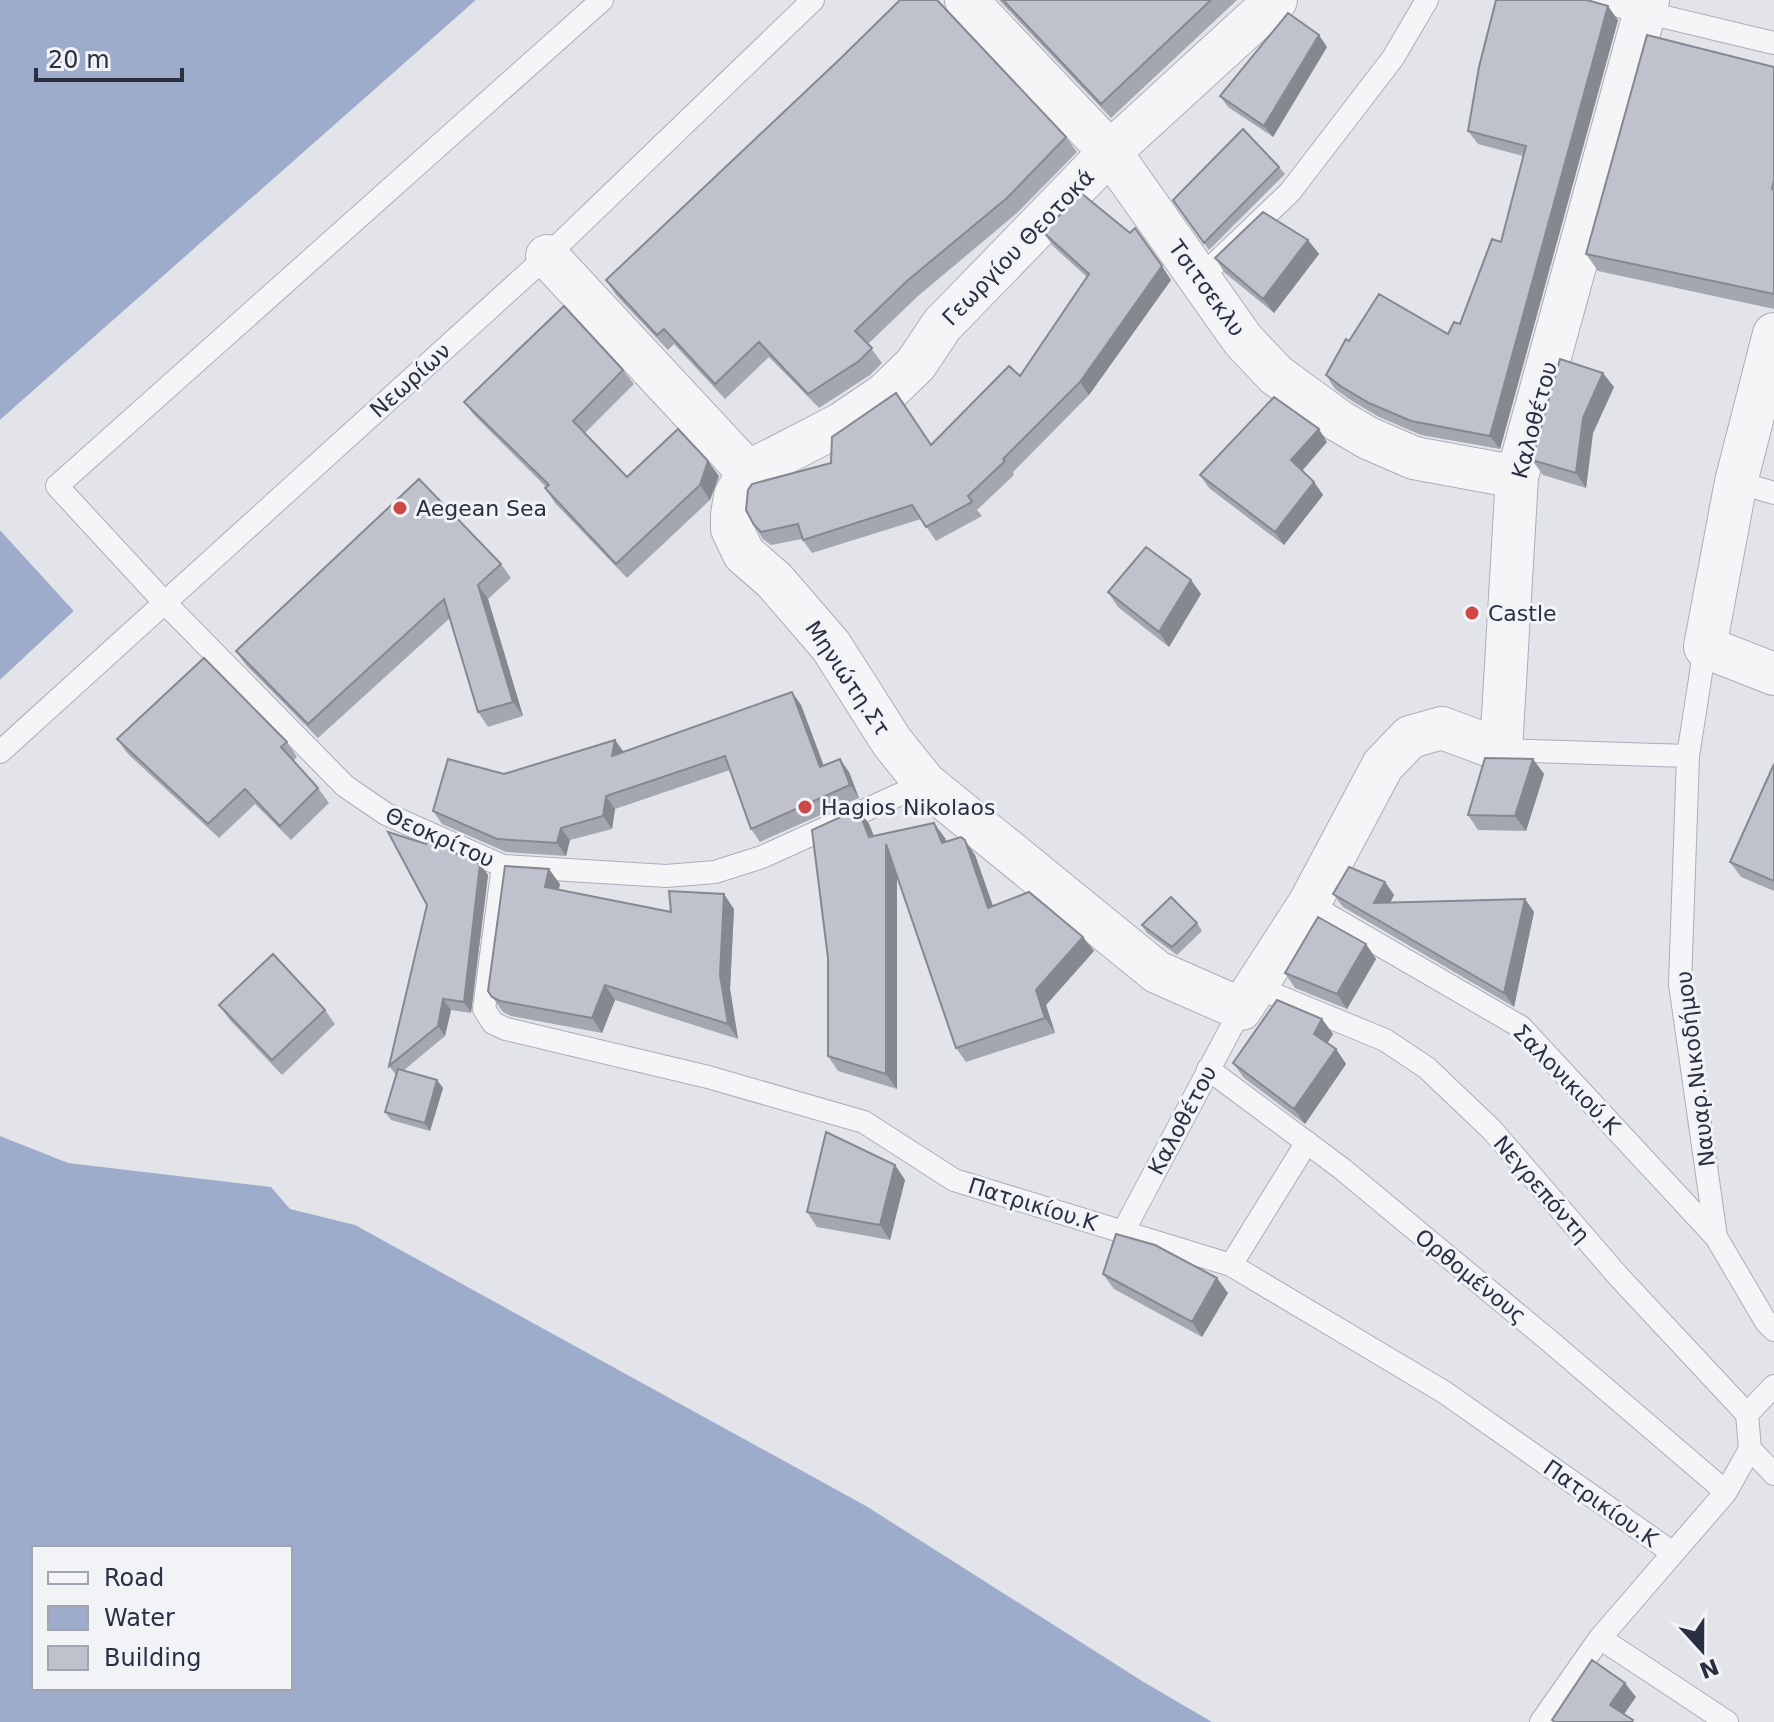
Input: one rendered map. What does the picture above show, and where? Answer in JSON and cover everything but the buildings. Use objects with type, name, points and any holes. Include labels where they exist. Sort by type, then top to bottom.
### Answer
[{"type":"street","name":"Τσιτσεκλυ","points":[[966,0],[1110,152],[1243,340],[1276,375],[1339,421],[1368,438],[1414,458],[1517,477]]},
{"type":"street","name":"Γεωργίου Θεοτοκά","points":[[748,472],[841,424],[885,394],[916,364],[942,325],[1110,152],[1276,0]]},
{"type":"street","name":"Καλοθέτου","points":[[1248,998],[1309,904],[1383,765],[1410,737],[1442,728],[1501,750],[1517,477],[1647,7]]},
{"type":"street","points":[[547,256],[748,472]]},
{"type":"street","points":[[1774,334],[1755,488],[1705,647],[1774,674]]},
{"type":"street","name":"Μηνιώτη.Στ","points":[[748,472],[735,496],[732,515],[732,529],[744,554],[774,580],[831,646],[892,742],[925,783],[1157,972],[1248,998]]},
{"type":"lane","name":"Θεοκρίτου","points":[[602,0],[57,486],[165,603],[345,786],[386,814],[503,866],[666,876],[715,872],[762,857],[925,783]]},
{"type":"lane","name":"Νεωρίων","points":[[0,752],[547,256],[813,0]]},
{"type":"lane","points":[[1200,278],[1290,192],[1393,58],[1427,0]]},
{"type":"lane","points":[[1594,0],[1647,7],[1774,43]]},
{"type":"lane","name":"Ναυαρ.Νικοδήμου","points":[[1705,647],[1688,756],[1680,984],[1716,1237]]},
{"type":"lane","points":[[1501,750],[1688,756]]},
{"type":"lane","name":"Πατρικίου.Κ","points":[[503,866],[484,1009],[493,1023],[506,1029],[708,1077],[864,1122],[954,1180],[1231,1265],[1444,1392],[1673,1553]]},
{"type":"lane","name":"Σαλονικιού.Κ","points":[[1309,904],[1521,1027],[1716,1237]]},
{"type":"lane","name":"Καλοθέτου","points":[[1123,1232],[1248,998]]},
{"type":"lane","name":"Νεγρεπόντη","points":[[1248,998],[1385,1040],[1427,1068],[1492,1130],[1619,1277],[1747,1414]]},
{"type":"lane","name":"Ορθομένους","points":[[1208,1069],[1307,1142],[1552,1343],[1726,1492]]},
{"type":"lane","points":[[1231,1265],[1307,1142]]},
{"type":"lane","points":[[1716,1237],[1766,1322],[1774,1330]]},
{"type":"lane","points":[[1541,1722],[1600,1638],[1726,1492],[1762,1461],[1747,1414],[1774,1386]]},
{"type":"lane","points":[[1600,1638],[1727,1722]]},
{"type":"water","points":[[0,0],[476,0],[0,420]]},
{"type":"water","points":[[0,530],[74,611],[0,680]]},
{"type":"water","points":[[0,1136],[68,1163],[271,1187],[290,1209],[355,1225],[866,1506],[1212,1722],[0,1722]]},
{"type":"pier","points":[[476,0],[480,0],[479,3],[366,105],[0,424],[0,420]]},
{"type":"pier","points":[[0,526],[78,611],[0,684],[0,680],[74,611],[0,530]]},
{"type":"place","name":"Aegean Sea","points":[[400,508]]},
{"type":"place","name":"Castle","points":[[1472,613]]},
{"type":"place","name":"Hagios Nikolaos","points":[[805,807]]}]
